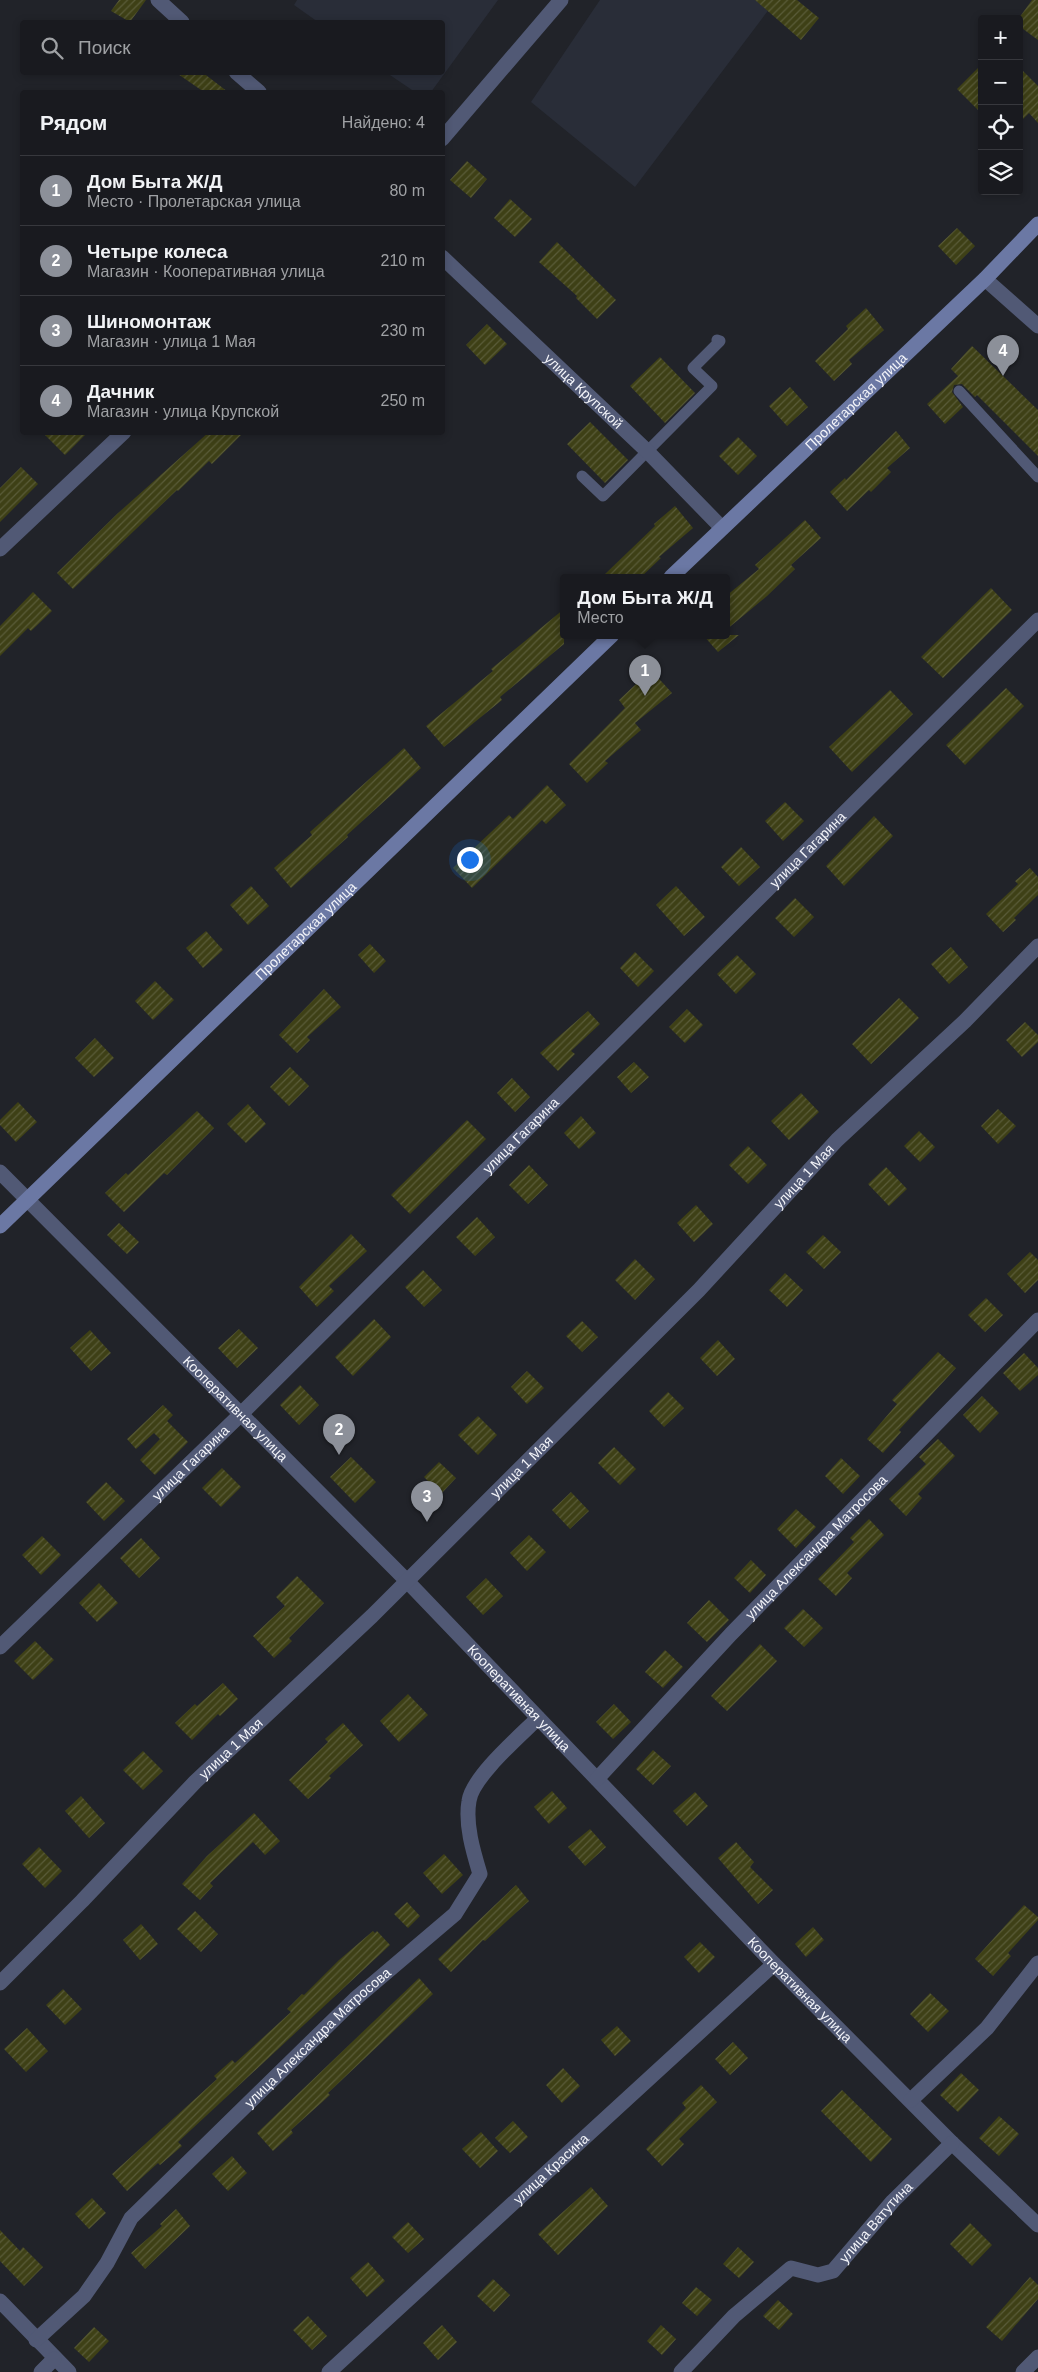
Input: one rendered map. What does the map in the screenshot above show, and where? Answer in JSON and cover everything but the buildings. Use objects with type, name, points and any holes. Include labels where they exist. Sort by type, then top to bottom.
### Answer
[{"type":"main road","name":"Пролетарская улица","points":[[674,574],[985,279],[1038,224]]},
{"type":"main road","name":"Пролетарская улица","points":[[0,1226],[608,639]]},
{"type":"street","points":[[158,0],[180,20]]},
{"type":"street","points":[[445,135],[561,0]]},
{"type":"street","points":[[239,75],[256,90]]},
{"type":"street","name":"улица Крупской","points":[[445,260],[646,450],[722,528]]},
{"type":"street","points":[[985,279],[1038,326]]},
{"type":"street","points":[[0,549],[121,435]]},
{"type":"street","name":"улица Гагарина","points":[[0,1647],[240,1415],[1038,620]]},
{"type":"street","name":"улица 1 Мая","points":[[0,1983],[82,1901],[194,1782],[407,1581],[699,1290],[837,1140],[965,1020],[1038,946]]},
{"type":"street","name":"Кооперативная улица","points":[[0,1172],[407,1581],[774,1964],[952,2143],[1038,2225]]},
{"type":"street","name":"улица Александра Матросова","points":[[597,1779],[731,1634],[1038,1320]]},
{"type":"street","name":"улица Александра Матросова","points":[[36,2340],[84,2296],[107,2263],[131,2218],[355,1999],[455,1914],[480,1874],[470,1841],[468,1800],[486,1770],[538,1718]]},
{"type":"street","points":[[911,2100],[987,2028],[1038,1963]]},
{"type":"street","name":"улица Красина","points":[[329,2372],[774,1964]]},
{"type":"street","name":"улица Ватутина","points":[[681,2372],[734,2316],[791,2268],[818,2274],[833,2271],[892,2201],[952,2143]]},
{"type":"street","points":[[0,2301],[54,2359],[69,2372]]},
{"type":"street","points":[[1023,2372],[1038,2357]]},
{"type":"street","points":[[41,2372],[54,2359]]},
{"type":"lane","points":[[582,476],[602,496],[712,386],[693,368],[720,341],[717,340]]},
{"type":"lane","points":[[959,391],[1038,477]]},
{"type":"shaded area","points":[[297,0],[498,0],[445,73],[445,20],[315,20],[294,5]]},
{"type":"shaded area","points":[[600,0],[776,0],[635,187],[531,102]]},
{"type":"shaded area","points":[[390,75],[443,75],[432,90],[412,90]]},
{"type":"place","name":"Дачник","points":[[1003,376]]},
{"type":"place","name":"Дом Быта Ж/Д","points":[[645,696]]},
{"type":"place","name":"Четыре колеса","points":[[339,1455]]},
{"type":"place","name":"Шиномонтаж","points":[[427,1522]]}]
